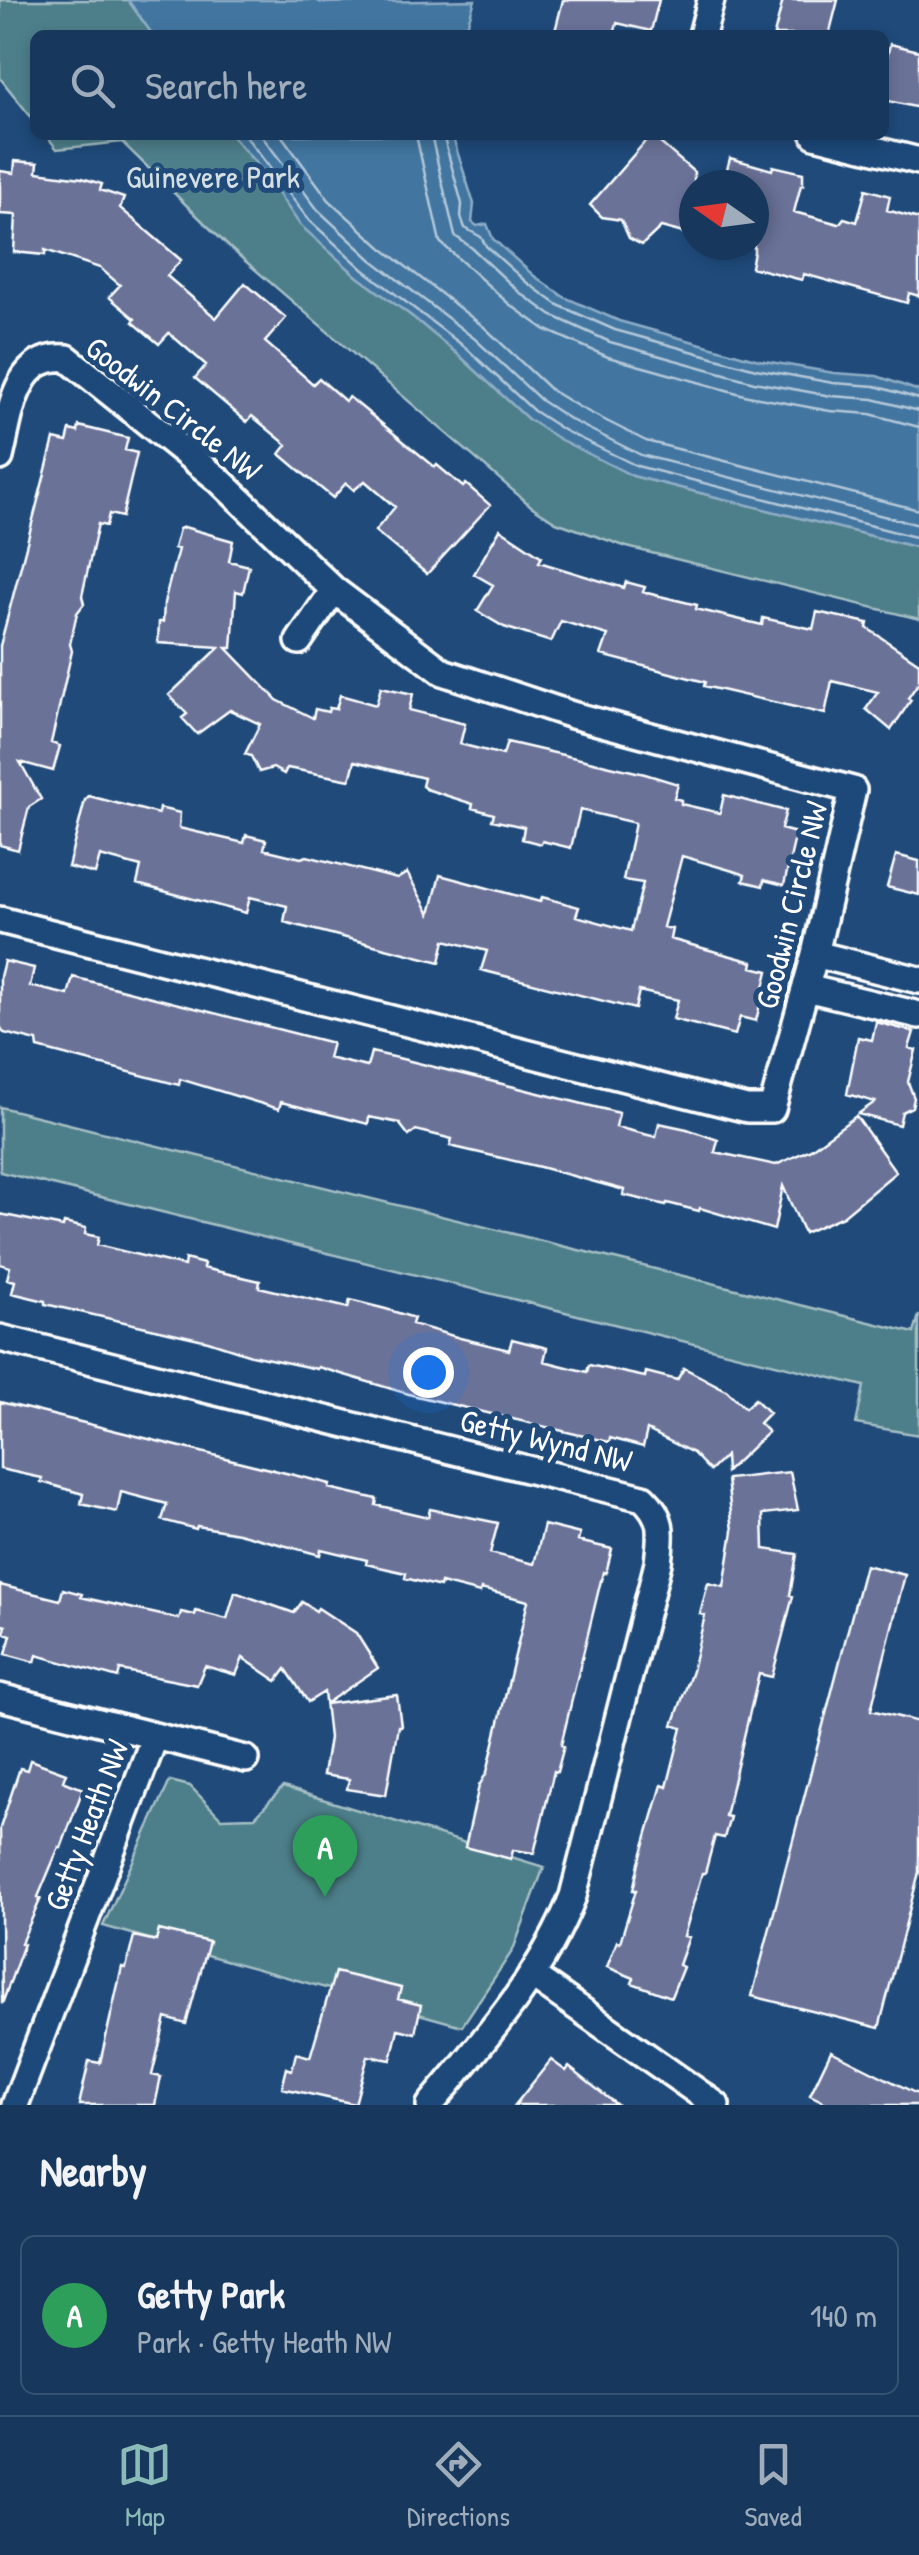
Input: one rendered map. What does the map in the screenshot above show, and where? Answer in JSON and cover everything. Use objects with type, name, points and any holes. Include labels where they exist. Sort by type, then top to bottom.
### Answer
[{"type":"street","points":[[703,30],[711,0]]},
{"type":"street","points":[[835,140],[919,161]]},
{"type":"street","name":"Goodwin Circle NW","points":[[0,456],[24,375],[37,362],[67,358],[218,479],[334,590],[443,672],[572,714],[853,790],[815,954],[772,1109],[747,1109],[0,920]]},
{"type":"street","points":[[299,641],[334,590]]},
{"type":"street","points":[[815,954],[919,980]]},
{"type":"street","points":[[806,988],[919,1015]]},
{"type":"street","name":"Getty Wynd NW","points":[[0,1338],[643,1498],[658,1513],[658,1563],[584,1855],[558,1934],[512,2007],[430,2105]]},
{"type":"street","name":"Getty Heath NW","points":[[0,1697],[246,1759]]},
{"type":"street","name":"Getty Heath NW","points":[[15,2105],[155,1736]]},
{"type":"street","points":[[532,1976],[716,2105]]},
{"type":"green space","points":[[0,0],[128,0],[149,30],[30,30],[30,116],[0,78]]},
{"type":"green space","name":"Guinevere Park","points":[[50,140],[235,140],[301,225],[358,277],[460,356],[528,419],[633,476],[919,548],[919,619],[627,547],[556,522],[531,506],[230,248],[122,142],[57,149]]},
{"type":"green space","points":[[0,1107],[914,1333],[919,1315],[919,1435],[856,1424],[864,1386],[0,1172]]},
{"type":"green space","points":[[170,1781],[190,1786],[221,1818],[255,1817],[283,1787],[544,1867],[513,1950],[462,2026],[103,1926]]},
{"type":"water","points":[[128,0],[321,3],[475,0],[466,30],[149,30]]},
{"type":"water","points":[[235,140],[454,140],[474,204],[472,222],[477,226],[487,224],[493,239],[564,297],[619,321],[759,360],[877,376],[919,391],[919,548],[633,476],[559,439],[528,419],[460,356],[358,277],[300,225],[263,171]]},
{"type":"building","points":[[563,0],[659,0],[651,30],[617,23],[615,30],[555,30]]},
{"type":"building","points":[[783,0],[838,0],[830,30],[775,30]]},
{"type":"building","points":[[890,44],[919,51],[919,108],[889,101]]},
{"type":"building","points":[[647,140],[657,140],[692,170],[679,170],[679,232],[661,227],[642,245],[629,238],[621,220],[602,217],[590,205]]},
{"type":"building","points":[[730,158],[772,170],[773,166],[803,173],[794,212],[839,224],[844,218],[857,222],[866,189],[890,196],[887,210],[919,219],[919,296],[909,293],[907,303],[804,274],[802,280],[751,267],[752,260],[769,260],[769,170],[727,170]]},
{"type":"building","points":[[15,161],[38,163],[37,172],[102,184],[100,190],[124,198],[120,208],[181,260],[167,276],[216,318],[245,283],[286,318],[265,342],[313,384],[319,378],[345,401],[349,397],[435,467],[463,487],[466,484],[490,505],[427,574],[375,531],[395,507],[365,481],[354,490],[346,483],[333,498],[280,454],[287,445],[252,416],[247,422],[195,378],[206,365],[169,333],[159,344],[133,322],[135,319],[109,297],[120,285],[100,268],[45,250],[45,255],[14,252],[16,215],[0,214],[0,171],[14,173]]},
{"type":"building","points":[[79,426],[128,438],[125,450],[137,453],[122,517],[109,514],[106,526],[98,524],[82,596],[84,604],[77,613],[51,743],[60,746],[53,771],[20,762],[41,799],[29,807],[18,850],[0,845],[0,646],[54,439],[67,442],[70,430],[78,432]]},
{"type":"building","points":[[184,527],[233,541],[229,561],[249,566],[243,593],[236,591],[232,648],[227,648],[277,700],[313,718],[315,709],[336,709],[340,695],[376,705],[381,687],[413,694],[409,710],[465,724],[460,744],[503,755],[507,742],[645,774],[678,784],[674,798],[681,800],[681,804],[720,813],[724,795],[786,811],[781,829],[796,833],[784,885],[764,880],[763,886],[743,881],[745,875],[682,856],[663,927],[672,929],[670,939],[753,962],[752,967],[768,971],[756,1021],[740,1017],[735,1035],[673,1019],[678,1000],[639,991],[635,1009],[481,970],[487,951],[445,940],[440,962],[284,922],[287,906],[250,897],[246,913],[137,884],[141,867],[100,856],[95,874],[68,867],[89,796],[158,814],[159,808],[180,813],[179,828],[244,843],[246,835],[266,840],[264,849],[301,858],[307,856],[397,879],[407,873],[430,914],[440,875],[540,902],[542,897],[579,907],[576,916],[631,931],[643,883],[623,880],[635,823],[580,810],[571,848],[542,841],[541,844],[522,839],[524,827],[492,820],[494,814],[472,808],[473,804],[426,789],[422,786],[424,778],[355,761],[350,780],[287,768],[284,774],[273,768],[259,772],[251,756],[245,754],[260,724],[230,710],[197,734],[182,718],[187,714],[169,695],[220,647],[158,643],[159,622],[163,622],[178,549],[174,548],[179,529]]},
{"type":"building","points":[[500,529],[542,557],[539,562],[624,588],[626,582],[645,587],[643,592],[697,605],[696,609],[762,625],[763,618],[813,629],[817,612],[868,623],[867,628],[919,663],[919,682],[891,730],[866,709],[878,692],[832,681],[825,714],[704,686],[705,682],[601,655],[608,635],[561,621],[551,642],[504,627],[477,611],[493,585],[474,574]]},
{"type":"building","points":[[896,855],[919,861],[919,895],[887,887]]},
{"type":"building","points":[[4,961],[34,968],[30,986],[68,995],[73,977],[332,1043],[328,1058],[367,1067],[371,1052],[398,1058],[619,1113],[616,1127],[656,1137],[659,1123],[687,1129],[718,1140],[715,1152],[776,1165],[811,1149],[856,1116],[896,1172],[843,1216],[804,1233],[783,1186],[774,1230],[700,1208],[699,1211],[623,1195],[624,1190],[450,1146],[452,1139],[416,1130],[409,1136],[399,1123],[369,1117],[368,1124],[281,1102],[279,1109],[180,1079],[179,1085],[38,1048],[37,1041],[4,1033],[0,1026],[0,977]]},
{"type":"building","points":[[876,1022],[914,1032],[909,1048],[916,1050],[908,1082],[914,1098],[912,1107],[902,1112],[899,1125],[858,1114],[875,1102],[847,1094],[858,1037],[872,1040]]},
{"type":"building","points":[[0,1214],[86,1228],[85,1234],[99,1237],[97,1245],[184,1266],[185,1259],[204,1264],[203,1268],[260,1281],[259,1287],[348,1308],[350,1300],[386,1309],[414,1318],[412,1324],[460,1338],[509,1350],[512,1339],[547,1348],[544,1361],[587,1372],[589,1365],[677,1380],[684,1368],[726,1390],[745,1408],[755,1399],[769,1413],[759,1423],[768,1432],[726,1472],[725,1456],[710,1471],[693,1453],[647,1430],[643,1447],[610,1438],[609,1442],[412,1395],[318,1367],[251,1355],[208,1341],[45,1304],[12,1293],[15,1281],[7,1279],[10,1267],[0,1264]]},
{"type":"building","points":[[0,1402],[330,1484],[329,1488],[377,1499],[376,1505],[428,1517],[430,1509],[498,1523],[490,1553],[534,1564],[544,1525],[580,1534],[578,1541],[612,1549],[606,1573],[603,1572],[561,1745],[564,1746],[534,1853],[513,1850],[511,1859],[465,1847],[528,1601],[481,1589],[480,1593],[441,1583],[440,1587],[405,1578],[406,1573],[366,1564],[367,1560],[321,1549],[320,1555],[238,1533],[197,1526],[196,1529],[162,1520],[167,1504],[121,1492],[117,1512],[81,1504],[83,1494],[41,1482],[42,1478],[0,1469]]},
{"type":"building","points":[[790,1472],[798,1510],[763,1514],[764,1549],[797,1554],[790,1595],[793,1596],[772,1677],[759,1674],[725,1816],[730,1817],[724,1838],[715,1836],[702,1873],[684,1936],[689,1937],[679,1965],[683,1967],[671,1997],[632,1983],[634,1978],[607,1967],[617,1941],[620,1942],[636,1890],[639,1863],[662,1785],[667,1787],[682,1728],[673,1725],[692,1671],[708,1583],[724,1587],[733,1531],[727,1479]]},
{"type":"building","points":[[865,1565],[905,1575],[871,1710],[919,1722],[919,1872],[879,2028],[752,1996]]},
{"type":"building","points":[[0,1585],[60,1600],[63,1589],[82,1594],[81,1597],[179,1619],[181,1612],[195,1615],[196,1611],[227,1619],[235,1592],[294,1613],[302,1602],[356,1633],[378,1668],[325,1704],[324,1692],[308,1702],[286,1669],[277,1681],[243,1658],[236,1675],[205,1666],[197,1685],[120,1670],[118,1678],[37,1655],[35,1662],[6,1654],[11,1635],[4,1633],[6,1626],[0,1624]]},
{"type":"building","points":[[397,1695],[401,1726],[386,1795],[347,1789],[349,1779],[323,1775],[329,1738],[325,1704]]},
{"type":"building","points":[[30,1760],[66,1773],[63,1781],[83,1789],[38,1897],[41,1898],[21,1943],[24,1944],[2,2004],[0,1828],[20,1768],[27,1770]]},
{"type":"building","points":[[159,1930],[209,1942],[186,2024],[166,2018],[152,2075],[161,2077],[155,2105],[79,2105],[89,2061],[100,2063],[122,1967],[126,1968],[134,1936],[156,1941]]},
{"type":"building","points":[[335,1972],[401,1988],[398,1999],[421,2005],[415,2033],[398,2029],[391,2060],[368,2056],[355,2104],[282,2088],[296,2053],[310,2057]]},
{"type":"building","points":[[831,2051],[919,2095],[919,2105],[830,2105],[810,2095]]},
{"type":"building","points":[[551,2060],[566,2071],[569,2067],[617,2105],[515,2105]]},
{"type":"place","name":"Getty Park","points":[[325,1897]]}]
